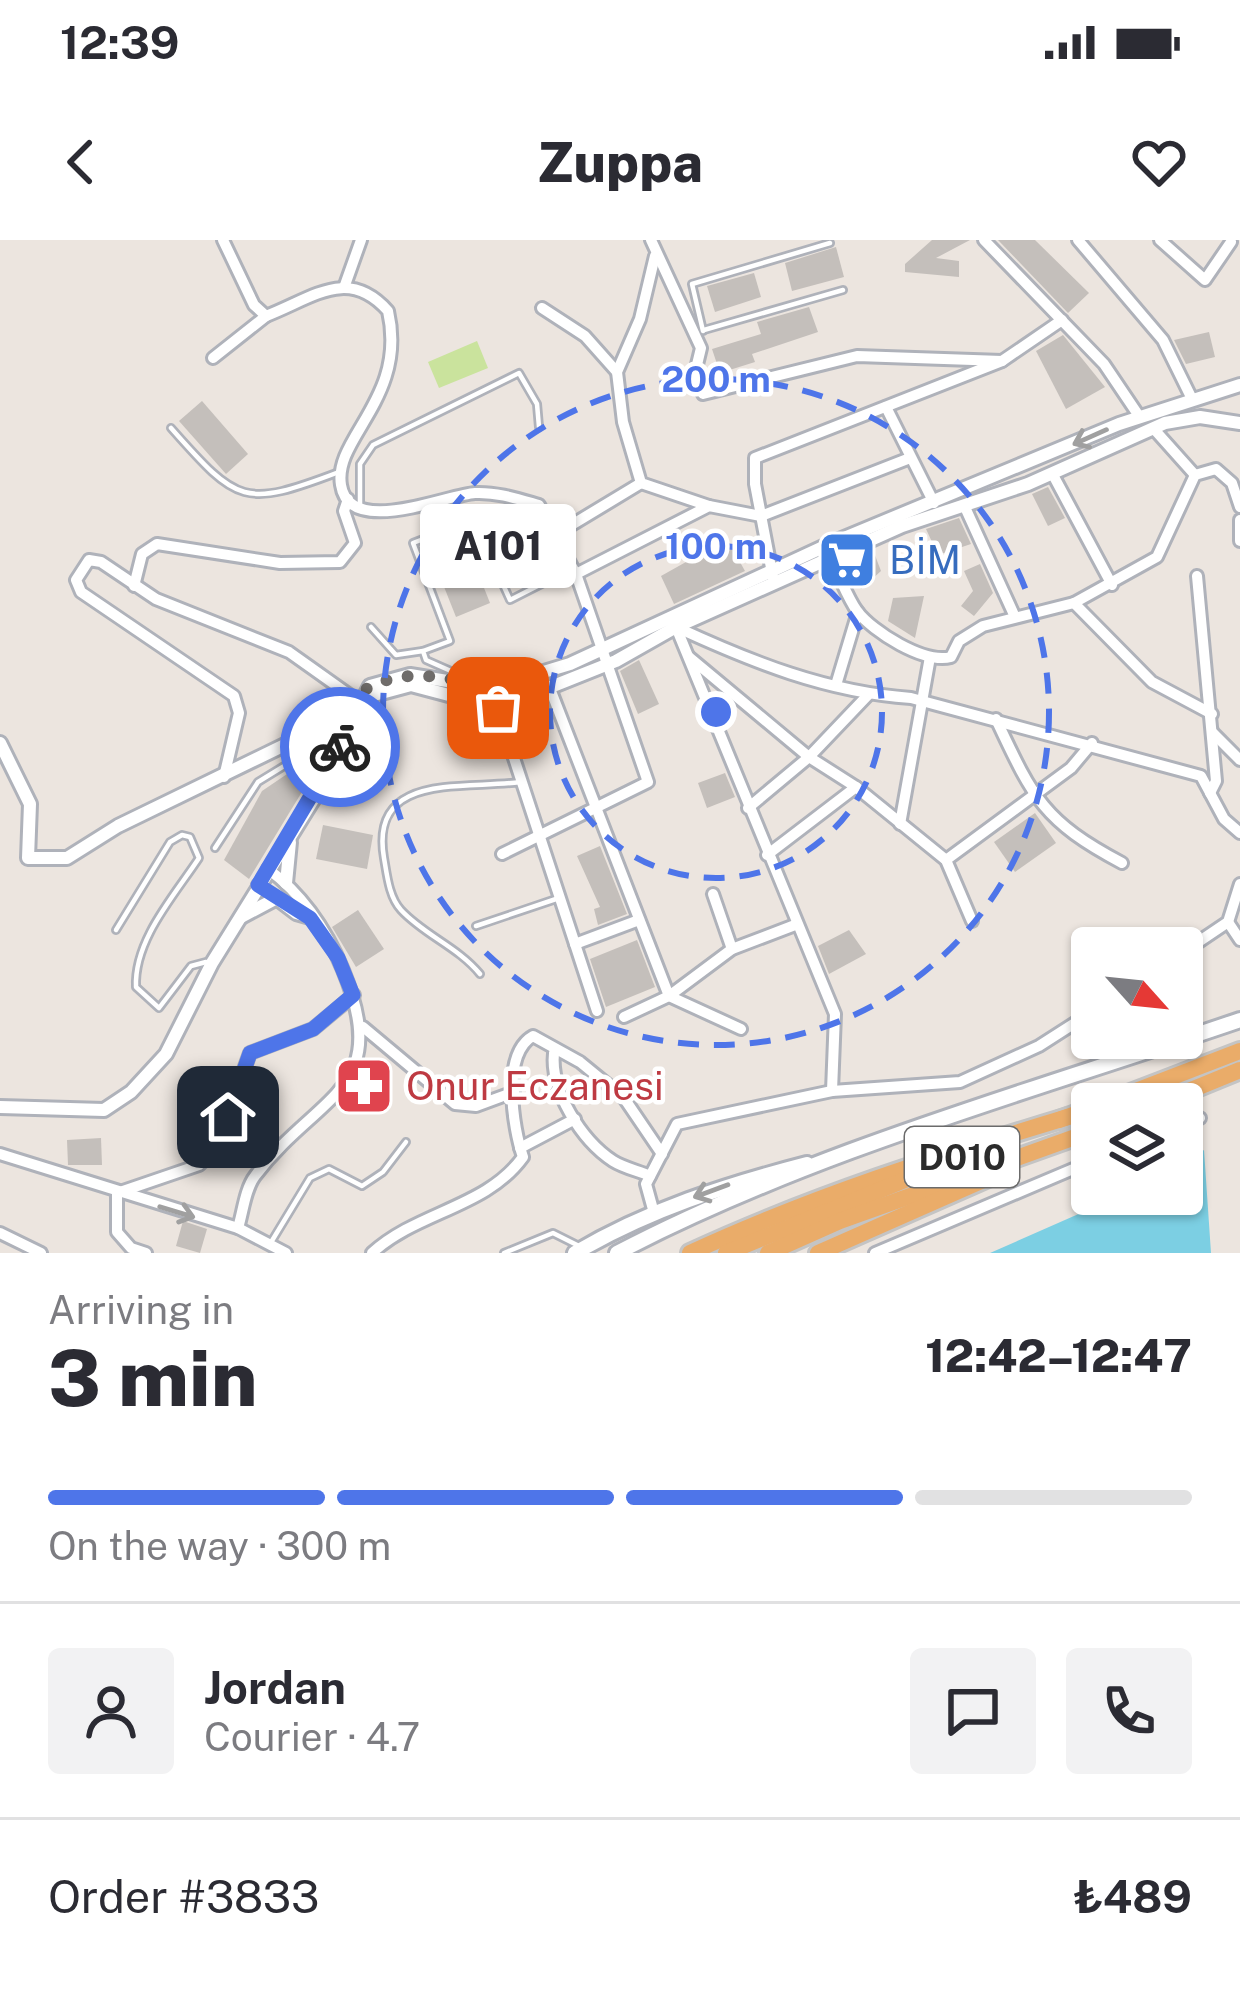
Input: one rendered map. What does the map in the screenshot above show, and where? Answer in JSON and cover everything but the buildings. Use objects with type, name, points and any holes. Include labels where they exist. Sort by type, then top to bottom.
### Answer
[{"type":"highway","points":[[1157,1083],[1240,1051]]},
{"type":"highway","points":[[1203,1085],[1240,1070]]},
{"type":"highway","name":"D010","points":[[768,1253],[836,1214],[1071,1116]]},
{"type":"highway","points":[[690,1253],[863,1181],[1068,1117]]},
{"type":"highway","points":[[818,1253],[1071,1138]]},
{"type":"highway","name":"D010","points":[[726,1253],[1071,1138]]},
{"type":"main road","points":[[617,1253],[670,1225],[864,1149],[1240,1020]]},
{"type":"main road","points":[[578,1251],[725,1185],[864,1149]]},
{"type":"street","points":[[223,240],[254,305],[266,316]]},
{"type":"street","points":[[345,284],[361,240]]},
{"type":"street","points":[[651,240],[698,332],[701,348],[694,377],[703,394],[856,356],[1002,361]]},
{"type":"street","points":[[984,240],[1104,364],[1139,416]]},
{"type":"street","points":[[1078,240],[1163,340],[1192,398]]},
{"type":"street","points":[[1160,240],[1205,280],[1233,243]]},
{"type":"street","points":[[640,483],[623,422],[617,372],[640,319],[656,256]]},
{"type":"street","points":[[134,586],[142,554],[157,544],[280,562],[340,562],[355,543],[344,511],[348,499],[340,472],[386,389],[391,366],[388,311],[360,288],[345,284],[266,316],[212,358]]},
{"type":"street","points":[[542,308],[585,336],[617,372]]},
{"type":"street","points":[[773,577],[755,458],[1002,361],[1062,320]]},
{"type":"street","points":[[0,1106],[104,1111],[166,1054],[212,963],[321,787],[359,700],[370,686],[410,675],[491,688],[604,648],[1139,416],[1240,385]]},
{"type":"street","points":[[886,407],[934,503]]},
{"type":"street","points":[[359,700],[411,685],[498,708],[610,664],[773,577],[1052,473],[1153,428],[1199,417],[1238,425]]},
{"type":"street","points":[[1153,428],[1195,475]]},
{"type":"street","points":[[555,535],[640,483],[709,506],[761,516],[910,458]]},
{"type":"street","points":[[830,559],[858,612],[930,658],[951,657],[959,641],[983,626],[1074,603],[1157,557],[1195,475],[1216,469],[1232,483],[1239,502]]},
{"type":"street","points":[[1052,473],[1112,585]]},
{"type":"street","points":[[348,499],[389,513],[492,493],[539,505],[575,571],[648,782],[502,854]]},
{"type":"street","points":[[575,571],[709,506]]},
{"type":"street","points":[[964,506],[1015,617]]},
{"type":"street","points":[[1240,520],[1240,541]]},
{"type":"street","points":[[224,777],[238,713],[234,696],[81,592],[76,580],[94,559],[134,586],[289,652],[359,700]]},
{"type":"street","points":[[1197,576],[1212,714],[1216,781],[1210,793]]},
{"type":"street","points":[[1074,603],[1152,682],[1212,714]]},
{"type":"street","points":[[836,685],[858,612]]},
{"type":"street","points":[[676,627],[835,1014],[832,1091]]},
{"type":"street","points":[[676,627],[773,672],[868,695],[922,701],[1201,776],[1240,833]]},
{"type":"street","points":[[687,655],[809,757],[856,787],[946,860],[972,921]]},
{"type":"street","points":[[900,824],[930,658]]},
{"type":"street","points":[[549,686],[669,996],[741,1029]]},
{"type":"street","points":[[491,688],[597,1011]]},
{"type":"street","points":[[748,808],[809,757],[868,695]]},
{"type":"street","points":[[996,719],[1035,796],[1069,835],[1122,863]]},
{"type":"street","points":[[0,743],[30,804],[28,858],[67,858],[118,826],[332,722],[350,722]]},
{"type":"street","points":[[1213,733],[1240,760]]},
{"type":"street","points":[[946,860],[1071,769],[1092,743]]},
{"type":"street","points":[[767,855],[856,787]]},
{"type":"street","points":[[240,917],[274,899],[286,883],[291,835]]},
{"type":"street","points":[[238,1228],[252,1179],[344,1085],[361,1059],[363,1027],[338,958],[310,918],[304,899],[268,869]]},
{"type":"street","points":[[1203,939],[1228,922],[1240,884]]},
{"type":"street","points":[[258,885],[310,918]]},
{"type":"street","points":[[712,894],[732,949]]},
{"type":"street","points":[[575,944],[639,920]]},
{"type":"street","points":[[1228,922],[1240,940]]},
{"type":"street","points":[[624,1017],[669,996],[732,949],[795,926]]},
{"type":"street","points":[[117,1193],[199,1165],[215,1150],[250,1053],[313,1029],[353,995]]},
{"type":"street","points":[[654,1213],[646,1184],[677,1124],[832,1091],[960,1082],[1040,1046],[1071,1026]]},
{"type":"street","points":[[363,1027],[455,1104],[476,1106],[514,1092]]},
{"type":"street","points":[[372,1253],[388,1238],[504,1184],[523,1157],[514,1092],[524,1040],[532,1036],[554,1053],[580,1062],[624,1097],[662,1154]]},
{"type":"street","points":[[554,1053],[552,1074],[574,1119],[612,1161],[650,1176]]},
{"type":"street","points":[[520,1148],[574,1119]]},
{"type":"street","points":[[0,1154],[238,1228],[286,1253]]},
{"type":"street","points":[[875,1253],[1071,1170]]},
{"type":"street","points":[[115,1253],[117,1193]]},
{"type":"street","points":[[117,1232],[131,1248],[146,1253]]},
{"type":"street","points":[[0,1233],[41,1253]]},
{"type":"lane","points":[[830,243],[692,284],[698,332],[843,290]]},
{"type":"lane","points":[[360,506],[360,464],[373,445],[519,373],[536,404],[539,427]]},
{"type":"lane","points":[[171,428],[217,478],[249,494],[290,494],[340,472]]},
{"type":"lane","points":[[371,627],[396,655],[450,641],[413,543],[465,524]]},
{"type":"lane","points":[[492,560],[510,599],[575,571]]},
{"type":"lane","points":[[423,651],[430,664],[491,688]]},
{"type":"lane","points":[[215,848],[257,782],[315,747],[332,722]]},
{"type":"lane","points":[[480,974],[464,954],[400,910],[389,885],[381,840],[390,809],[425,788],[520,782]]},
{"type":"lane","points":[[116,930],[170,842],[190,837],[199,858],[152,930],[135,967],[136,987],[159,1008],[191,966],[212,963]]},
{"type":"lane","points":[[476,926],[559,898]]},
{"type":"lane","points":[[270,1245],[310,1178],[328,1169],[362,1186],[383,1172],[406,1142]]},
{"type":"lane","points":[[504,1253],[554,1233],[574,1240],[578,1251]]},
{"type":"green space","points":[[477,341],[488,368],[439,388],[428,362]]},
{"type":"water","points":[[1203,1151],[1211,1253],[990,1253],[1076,1215],[1203,1215]]},
{"type":"way so far","points":[[340,747],[363,691],[398,676],[429,675],[491,688],[498,708]]},
{"type":"place","name":"BİM","points":[[847,560]]},
{"type":"place","name":"A101","points":[[498,708]]},
{"type":"place","name":"Onur Eczanesi","points":[[364,1086]]},
{"type":"route","points":[[228,1117],[250,1053],[313,1029],[353,995],[338,958],[310,918],[296,914],[258,885],[321,787],[340,747]]}]
